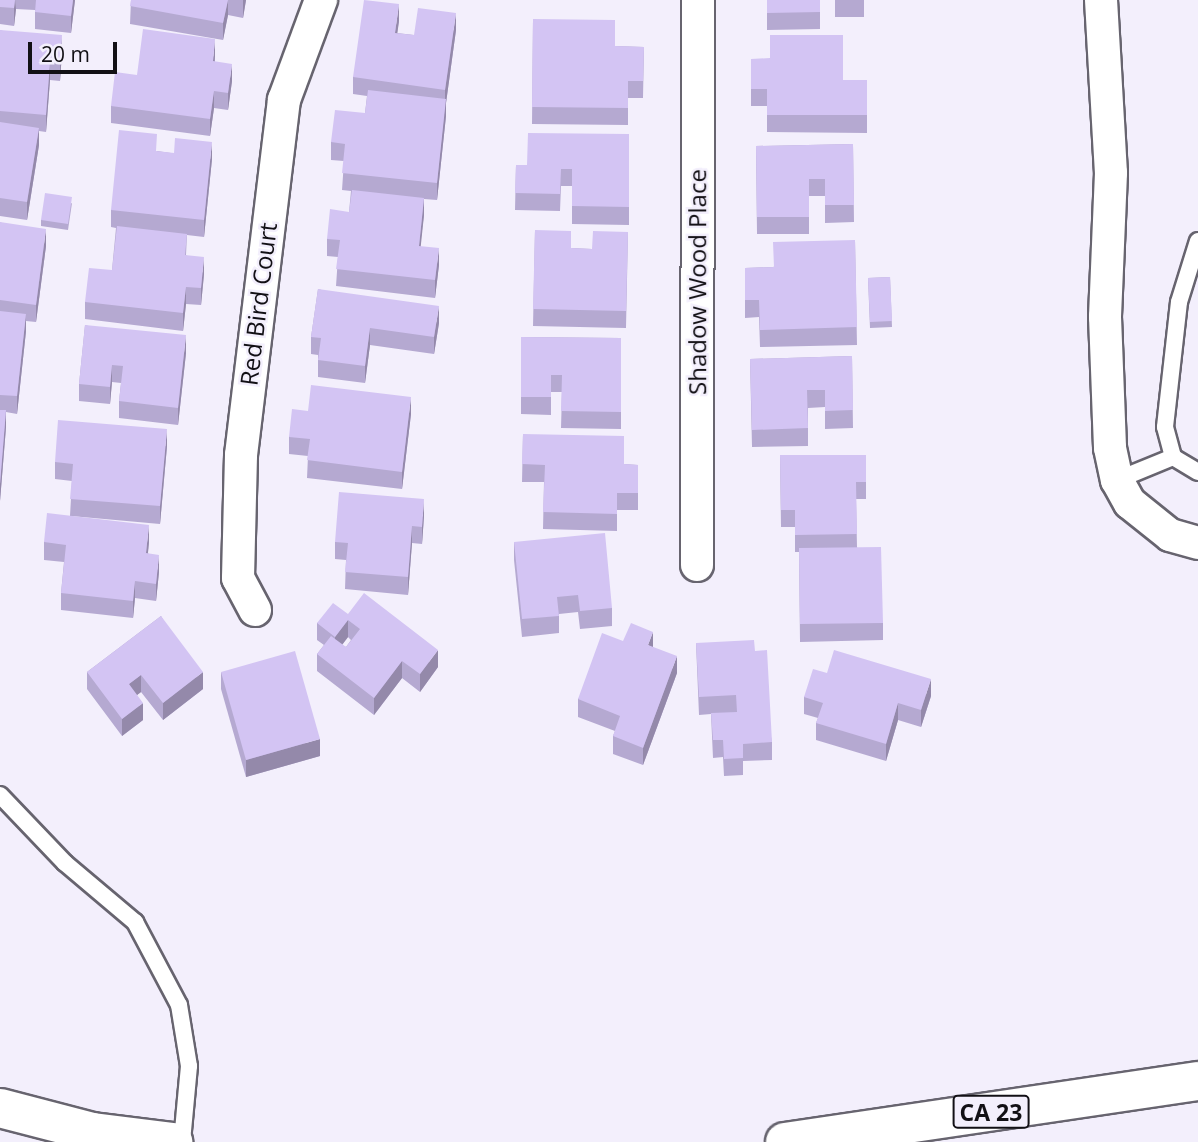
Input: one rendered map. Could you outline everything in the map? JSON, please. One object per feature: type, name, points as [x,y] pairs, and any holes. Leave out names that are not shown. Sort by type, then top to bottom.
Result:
[{"type":"main road","name":"CA 23","points":[[785,1142],[1198,1081]]},
{"type":"main road","points":[[0,1108],[93,1132],[173,1142]]},
{"type":"street","name":"Red Bird Court","points":[[255,610],[238,578],[241,455],[284,100],[321,0]]},
{"type":"street","name":"Shadow Wood Place","points":[[697,565],[698,0]]},
{"type":"street","points":[[1101,0],[1111,173],[1106,345],[1109,427],[1117,480],[1130,503],[1154,526],[1198,543]]},
{"type":"lane","points":[[1198,241],[1179,302],[1166,396],[1165,427],[1173,457],[1198,472]]},
{"type":"lane","points":[[1117,480],[1173,457]]},
{"type":"lane","points":[[0,795],[65,863],[135,922],[179,1005],[189,1066],[182,1142]]},
{"type":"building","points":[[0,0],[15,0],[14,8],[0,7]]},
{"type":"building","points":[[36,0],[73,0],[71,16],[35,12]]},
{"type":"building","points":[[131,0],[228,0],[223,23],[130,6]]},
{"type":"building","points":[[364,0],[399,4],[395,33],[414,35],[418,8],[456,13],[445,90],[353,77]]},
{"type":"building","points":[[767,0],[820,0],[820,12],[767,13]]},
{"type":"building","points":[[533,19],[615,20],[615,46],[644,47],[643,81],[628,81],[628,108],[532,107]]},
{"type":"building","points":[[143,29],[215,39],[213,61],[232,64],[228,93],[214,91],[210,119],[111,106],[115,72],[137,75]]},
{"type":"building","points":[[0,30],[62,35],[60,63],[50,62],[46,115],[0,111]]},
{"type":"building","points":[[770,35],[843,35],[843,80],[867,80],[867,115],[767,115],[767,89],[751,89],[751,59],[770,58]]},
{"type":"building","points":[[368,90],[446,99],[437,183],[342,173],[345,144],[331,142],[335,110],[365,113]]},
{"type":"building","points":[[0,122],[39,128],[27,202],[0,198]]},
{"type":"building","points":[[119,130],[157,134],[156,151],[174,153],[175,138],[212,142],[204,220],[111,210]]},
{"type":"building","points":[[528,133],[629,134],[629,207],[572,206],[572,169],[561,169],[560,194],[515,193],[516,165],[527,165]]},
{"type":"building","points":[[853,144],[854,205],[825,205],[825,179],[809,179],[809,217],[757,217],[756,146]]},
{"type":"building","points":[[352,190],[424,198],[419,246],[439,248],[435,280],[336,269],[340,240],[327,239],[330,209],[349,212]]},
{"type":"building","points":[[45,193],[72,197],[68,224],[41,220]]},
{"type":"building","points":[[0,222],[46,229],[36,305],[0,300]]},
{"type":"building","points":[[117,226],[187,234],[185,255],[204,257],[201,288],[186,287],[183,313],[85,302],[89,268],[112,270]]},
{"type":"building","points":[[535,230],[571,231],[571,248],[592,249],[593,231],[628,232],[626,311],[533,309]]},
{"type":"building","points":[[855,240],[857,327],[760,330],[759,300],[745,300],[745,268],[774,267],[773,242]]},
{"type":"building","points":[[890,277],[892,321],[870,322],[868,278]]},
{"type":"building","points":[[318,289],[439,306],[434,337],[370,328],[365,366],[318,360],[321,338],[311,337]]},
{"type":"building","points":[[0,311],[26,314],[17,396],[0,395]]},
{"type":"building","points":[[85,325],[186,335],[178,408],[119,401],[123,366],[112,365],[110,387],[79,384]]},
{"type":"building","points":[[521,337],[621,338],[621,412],[561,411],[562,375],[551,375],[551,397],[521,397]]},
{"type":"building","points":[[852,356],[853,410],[825,411],[825,390],[807,390],[808,428],[752,430],[750,359]]},
{"type":"building","points":[[311,385],[411,397],[402,472],[307,460],[310,439],[289,437],[292,409],[308,411]]},
{"type":"building","points":[[0,410],[6,410],[0,484]]},
{"type":"building","points":[[58,420],[167,429],[160,506],[70,499],[73,464],[55,462]]},
{"type":"building","points":[[523,434],[624,436],[624,464],[638,465],[638,493],[617,493],[617,514],[543,512],[545,465],[522,464]]},
{"type":"building","points":[[780,455],[866,455],[866,482],[856,482],[857,534],[795,535],[795,510],[781,510]]},
{"type":"building","points":[[339,492],[424,499],[422,527],[412,526],[408,577],[345,572],[348,543],[335,542]]},
{"type":"building","points":[[47,513],[149,525],[146,553],[159,555],[156,584],[135,581],[133,601],[61,593],[66,545],[44,542]]},
{"type":"building","points":[[605,533],[612,608],[580,611],[578,595],[557,597],[559,616],[522,619],[514,542]]},
{"type":"building","points":[[881,547],[883,623],[800,624],[799,548]]},
{"type":"building","points":[[364,593],[438,650],[420,674],[402,661],[374,698],[317,654],[331,636],[346,647],[360,629],[348,620],[335,637],[317,623],[333,603],[348,614]]},
{"type":"building","points":[[161,616],[203,672],[163,703],[141,675],[129,684],[143,703],[122,719],[87,672]]},
{"type":"building","points":[[631,623],[653,632],[648,645],[677,656],[643,748],[613,736],[620,716],[578,699],[602,633],[623,641]]},
{"type":"building","points":[[754,640],[755,651],[767,650],[772,742],[743,744],[743,758],[724,759],[723,740],[713,740],[711,713],[737,712],[736,695],[699,697],[696,643]]},
{"type":"building","points":[[834,650],[931,679],[921,710],[898,703],[886,744],[816,723],[823,703],[804,697],[813,669],[827,673]]},
{"type":"building","points":[[295,651],[320,739],[246,760],[221,672]]}]
